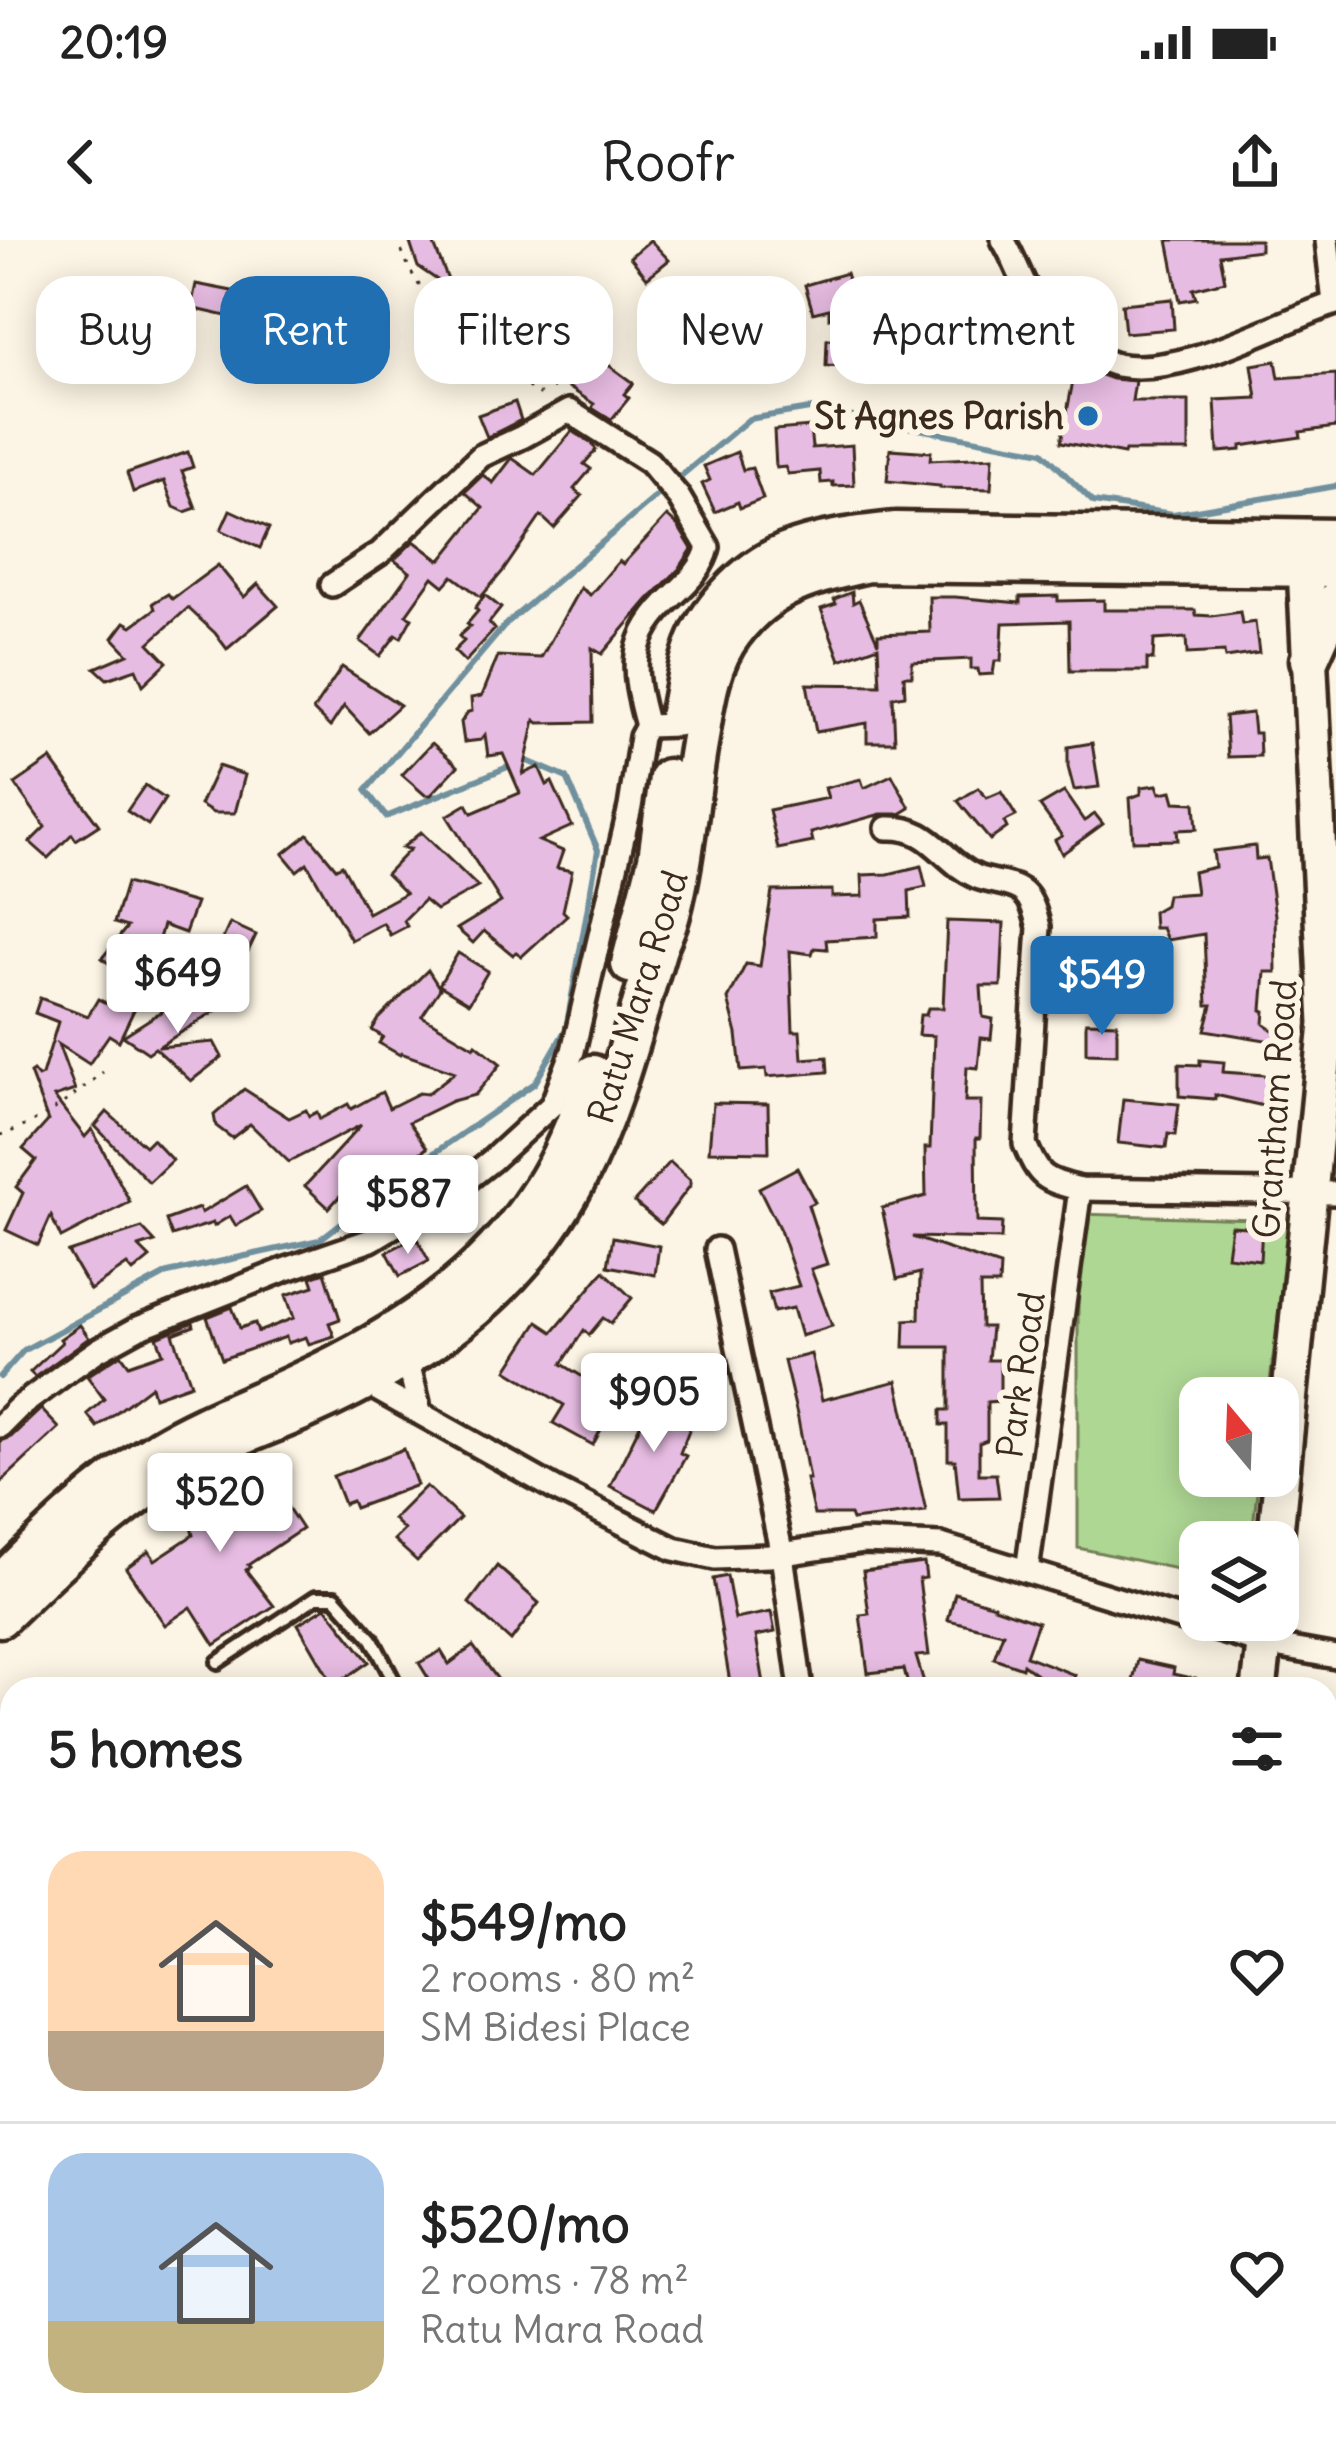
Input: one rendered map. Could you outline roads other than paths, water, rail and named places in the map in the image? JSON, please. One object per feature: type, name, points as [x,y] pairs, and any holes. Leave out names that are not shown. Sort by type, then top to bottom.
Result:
[{"type":"highway","name":"Ratu Mara Road","points":[[0,1584],[84,1504],[135,1465],[196,1428],[305,1380],[388,1334],[461,1285],[493,1254],[542,1189],[580,1112],[622,992],[657,859],[662,726],[707,620],[746,578],[783,554],[846,537],[896,531],[1320,553]]},
{"type":"highway","name":"Ratu Mara Road","points":[[0,1618],[150,1486],[225,1442],[364,1382],[473,1312],[517,1269],[548,1228],[577,1179],[619,1075],[671,914],[705,700],[716,663],[732,634],[773,593],[868,563],[1320,553]]},
{"type":"highway","points":[[1309,660],[1336,600]]},
{"type":"main road","name":"Grantham Road","points":[[1278,1521],[1323,1193],[1327,1024],[1309,660],[1320,553]]},
{"type":"main road","points":[[1260,1677],[1264,1641]]},
{"type":"street","points":[[1003,240],[1034,303],[1054,323],[1091,353],[1113,364],[1142,367],[1191,359],[1335,303],[1327,240]]},
{"type":"street","points":[[0,1426],[65,1373],[138,1328],[370,1240],[454,1190],[552,1105],[573,1051],[630,807],[641,737],[662,726],[636,688],[636,646],[658,610],[705,558],[708,547],[678,496],[649,462],[569,410],[481,455],[380,553],[332,585]]},
{"type":"street","points":[[887,828],[904,827],[922,834],[961,868],[1019,889],[1031,902],[1039,926],[1024,1144],[1033,1164],[1049,1181],[1080,1189],[1323,1193]]},
{"type":"street","name":"Park Road","points":[[1028,1570],[1080,1189]]},
{"type":"street","points":[[717,1249],[782,1555],[799,1677]]},
{"type":"street","points":[[407,1358],[416,1411]]},
{"type":"street","points":[[364,1382],[674,1549],[716,1558],[782,1555],[862,1542],[918,1542],[964,1550],[1179,1610]]},
{"type":"street","points":[[1291,1641],[1336,1657]]},
{"type":"lane","points":[[218,1662],[316,1597],[335,1597],[372,1639],[392,1677]]},
{"type":"waterway","points":[[675,481],[749,419],[810,409],[1043,452],[1093,502],[1173,514],[1336,486]]},
{"type":"waterway","points":[[0,1377],[24,1350],[168,1273],[319,1240],[535,1083],[566,1029],[598,850],[567,778],[525,760],[386,817],[366,790],[507,623],[665,489]]},
{"type":"place","name":"St Agnes Parish","points":[[1088,416]]}]
